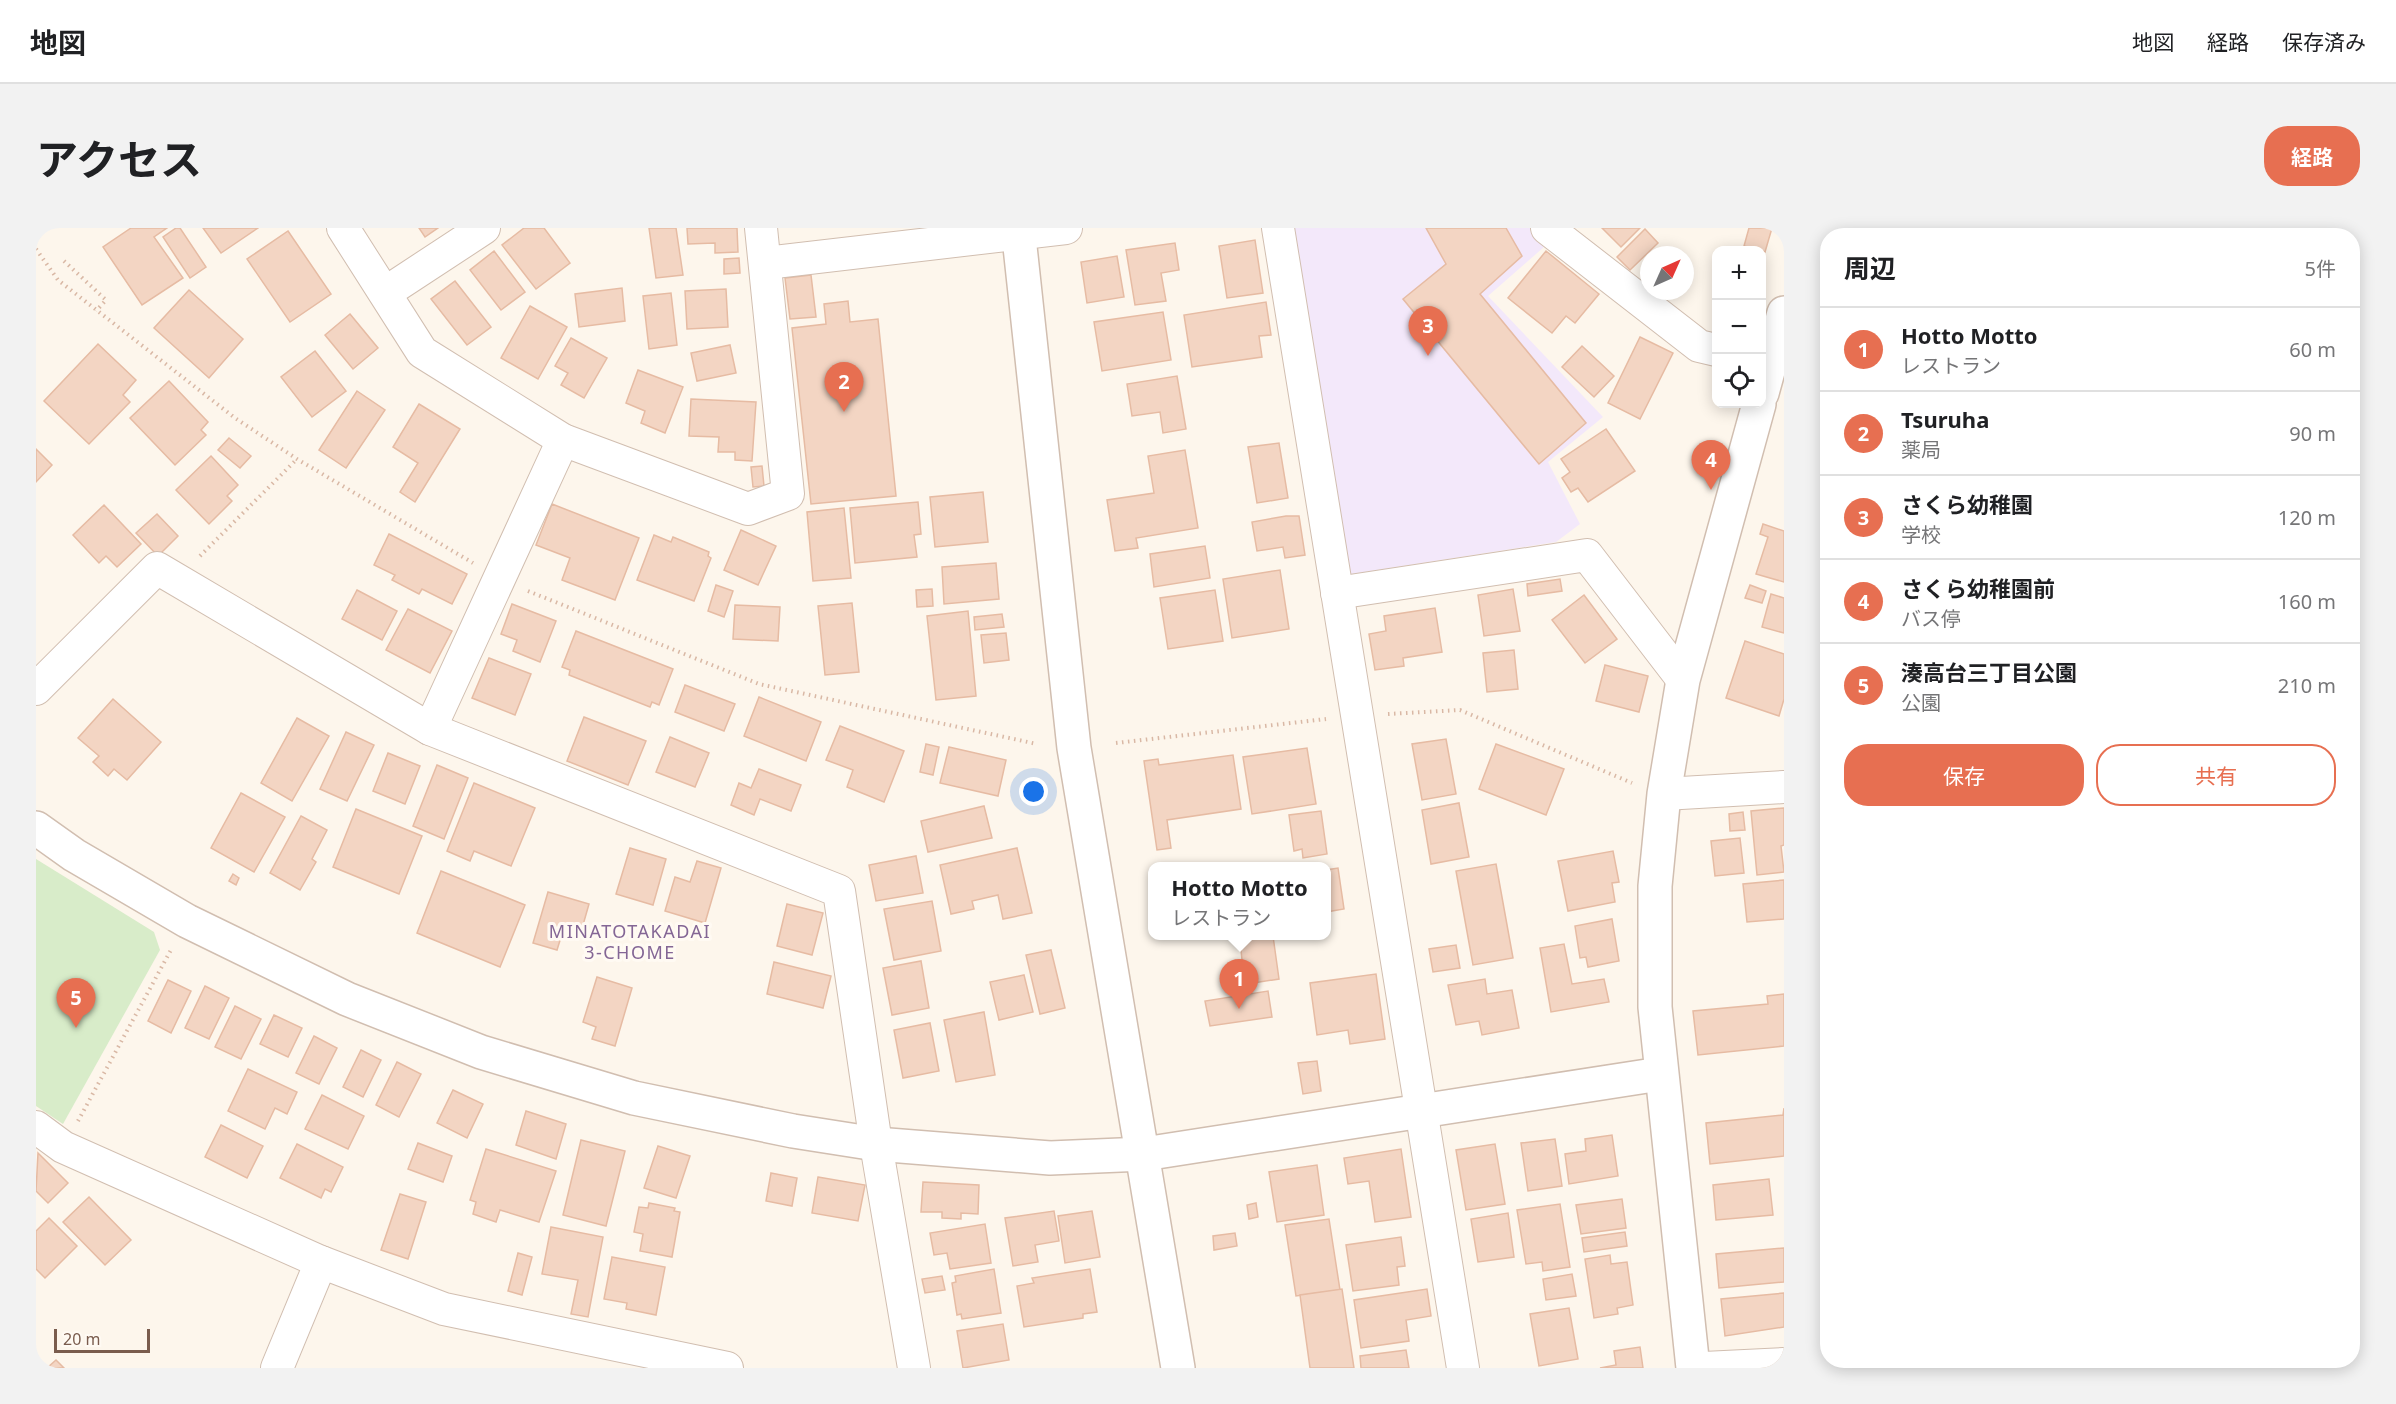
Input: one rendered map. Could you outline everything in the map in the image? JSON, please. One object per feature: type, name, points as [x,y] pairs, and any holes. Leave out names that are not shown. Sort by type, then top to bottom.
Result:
[{"type":"street","points":[[343,228],[422,352],[563,440],[748,509],[788,494],[761,228]]},
{"type":"street","points":[[385,292],[484,228]]},
{"type":"street","points":[[766,262],[1018,231],[1066,228]]},
{"type":"street","points":[[1278,228],[1423,1109],[1463,1368]]},
{"type":"street","points":[[1547,228],[1699,346],[1712,349]]},
{"type":"street","points":[[1018,231],[1074,748],[1144,1154],[1178,1368]]},
{"type":"street","points":[[1766,368],[1784,313]]},
{"type":"street","points":[[1693,1368],[1660,1074],[1655,1007],[1655,886],[1664,794],[1683,680],[1758,408]]},
{"type":"street","points":[[430,729],[563,440]]},
{"type":"street","points":[[1337,593],[1587,555],[1683,680]]},
{"type":"street","points":[[36,689],[157,568],[430,729],[839,891],[876,1144],[914,1368]]},
{"type":"street","points":[[1664,794],[1784,787]]},
{"type":"street","points":[[36,828],[74,855],[187,921],[347,999],[481,1052],[634,1098],[793,1131],[876,1144],[1050,1158],[1144,1154],[1660,1074]]},
{"type":"street","points":[[36,1127],[63,1147],[321,1262],[444,1309],[727,1368]]},
{"type":"street","points":[[277,1368],[321,1262]]},
{"type":"street","points":[[1704,1368],[1784,1364]]},
{"type":"path","points":[[36,249],[58,280],[235,418],[297,459],[499,579],[759,684],[1037,744]]},
{"type":"path","points":[[64,261],[106,300],[96,311]]},
{"type":"path","points":[[63,1147],[177,940]]},
{"type":"shaded area","points":[[1290,228],[1533,228],[1544,247],[1488,296],[1603,417],[1548,462],[1580,524],[1556,542],[1345,575]]},
{"type":"green space","points":[[36,859],[154,932],[160,950],[63,1124],[36,1106]]},
{"type":"building","points":[[131,228],[167,228],[154,237],[183,278],[142,305],[103,247]]},
{"type":"building","points":[[176,228],[180,228],[206,267],[190,278],[163,237]]},
{"type":"building","points":[[203,228],[258,228],[221,253]]},
{"type":"building","points":[[419,228],[438,228],[425,237]]},
{"type":"building","points":[[524,228],[544,228],[570,263],[536,289],[502,245]]},
{"type":"building","points":[[649,228],[676,228],[683,275],[656,278]]},
{"type":"building","points":[[687,228],[737,228],[738,252],[715,253],[715,243],[688,244]]},
{"type":"building","points":[[1426,228],[1506,228],[1522,256],[1480,294],[1586,423],[1539,464],[1403,299],[1446,264]]},
{"type":"building","points":[[1602,228],[1640,228],[1621,247]]},
{"type":"building","points":[[1749,228],[1772,228],[1766,249],[1766,246],[1744,246]]},
{"type":"building","points":[[1645,229],[1658,243],[1655,246],[1640,246],[1640,260],[1630,270],[1617,257]]},
{"type":"building","points":[[288,231],[331,294],[290,322],[247,259]]},
{"type":"building","points":[[1255,240],[1263,293],[1227,298],[1219,246]]},
{"type":"building","points":[[1175,243],[1179,270],[1161,273],[1166,301],[1135,305],[1126,250]]},
{"type":"building","points":[[494,251],[525,292],[501,310],[470,270]]},
{"type":"building","points":[[1546,251],[1599,294],[1575,323],[1566,316],[1552,333],[1508,298]]},
{"type":"building","points":[[1117,256],[1124,297],[1087,303],[1081,262]]},
{"type":"building","points":[[739,258],[740,273],[724,274],[724,259]]},
{"type":"building","points":[[811,275],[816,317],[790,319],[785,278]]},
{"type":"building","points":[[455,281],[491,327],[467,345],[431,299]]},
{"type":"building","points":[[622,288],[625,321],[579,327],[575,294]]},
{"type":"building","points":[[726,289],[728,327],[687,329],[685,291]]},
{"type":"building","points":[[189,290],[243,339],[209,378],[154,328]]},
{"type":"building","points":[[671,293],[677,345],[649,349],[643,296]]},
{"type":"building","points":[[848,301],[850,322],[878,319],[896,496],[811,504],[792,328],[826,324],[824,304]]},
{"type":"building","points":[[1266,302],[1271,335],[1259,336],[1262,357],[1192,367],[1184,315]]},
{"type":"building","points":[[530,306],[567,327],[538,379],[501,358]]},
{"type":"building","points":[[1163,312],[1171,360],[1102,371],[1094,322]]},
{"type":"building","points":[[350,314],[378,348],[353,369],[325,335]]},
{"type":"building","points":[[1640,337],[1673,353],[1640,419],[1608,403]]},
{"type":"building","points":[[571,338],[607,358],[584,398],[561,385],[568,373],[555,366]]},
{"type":"building","points":[[98,344],[136,380],[123,395],[130,402],[89,444],[44,401]]},
{"type":"building","points":[[730,345],[736,373],[697,381],[691,353]]},
{"type":"building","points":[[1582,346],[1614,376],[1594,397],[1562,367]]},
{"type":"building","points":[[315,351],[346,391],[312,417],[281,377]]},
{"type":"building","points":[[638,370],[683,387],[665,433],[641,423],[645,411],[626,403]]},
{"type":"building","points":[[1177,376],[1186,429],[1163,433],[1160,412],[1132,416],[1127,384]]},
{"type":"building","points":[[169,381],[208,422],[201,430],[206,435],[175,465],[130,418]]},
{"type":"building","points":[[357,391],[385,410],[346,468],[319,450]]},
{"type":"building","points":[[691,399],[756,402],[752,461],[735,460],[735,452],[718,452],[719,437],[689,436]]},
{"type":"building","points":[[419,404],[460,429],[415,502],[400,492],[418,463],[393,447]]},
{"type":"building","points":[[1606,429],[1635,471],[1588,502],[1578,488],[1571,492],[1562,478],[1570,472],[1561,459]]},
{"type":"building","points":[[229,438],[251,456],[240,468],[218,450]]},
{"type":"building","points":[[1279,443],[1288,498],[1257,503],[1248,447]]},
{"type":"building","points":[[36,449],[52,465],[36,482]]},
{"type":"building","points":[[1185,450],[1198,528],[1136,538],[1138,548],[1115,551],[1107,500],[1154,493],[1148,456]]},
{"type":"building","points":[[211,456],[238,485],[227,496],[232,501],[209,524],[176,490]]},
{"type":"building","points":[[762,466],[764,486],[753,487],[751,467]]},
{"type":"building","points":[[983,492],[988,542],[935,547],[930,497]]},
{"type":"building","points":[[918,502],[921,534],[914,535],[917,557],[855,563],[850,508]]},
{"type":"building","points":[[552,504],[639,538],[615,600],[562,580],[570,558],[536,545]]},
{"type":"building","points":[[104,505],[141,544],[117,567],[106,556],[99,563],[73,535]]},
{"type":"building","points":[[844,508],[851,578],[813,581],[807,512]]},
{"type":"building","points":[[157,514],[178,536],[158,556],[136,533]]},
{"type":"building","points":[[1299,516],[1305,555],[1285,558],[1283,547],[1257,551],[1252,522]]},
{"type":"building","points":[[1763,524],[1784,531],[1784,582],[1756,574],[1768,537],[1760,534]]},
{"type":"building","points":[[741,530],[776,546],[758,585],[724,570]]},
{"type":"building","points":[[389,534],[467,574],[452,604],[422,589],[419,594],[392,580],[395,575],[374,565]]},
{"type":"building","points":[[654,535],[671,542],[673,537],[709,552],[708,556],[711,558],[694,601],[637,580]]},
{"type":"building","points":[[1205,546],[1210,578],[1154,587],[1150,554]]},
{"type":"building","points":[[996,563],[999,599],[944,604],[942,567]]},
{"type":"building","points":[[1280,570],[1289,629],[1232,638],[1223,579]]},
{"type":"building","points":[[1560,579],[1562,591],[1528,596],[1527,584]]},
{"type":"building","points":[[716,585],[733,591],[724,617],[708,611]]},
{"type":"building","points":[[1750,585],[1766,591],[1762,603],[1745,598]]},
{"type":"building","points":[[932,589],[933,606],[917,607],[916,590]]},
{"type":"building","points":[[1513,589],[1520,631],[1484,636],[1478,595]]},
{"type":"building","points":[[357,590],[397,611],[382,640],[342,619]]},
{"type":"building","points":[[1215,590],[1223,641],[1168,649],[1160,598]]},
{"type":"building","points":[[1771,594],[1784,598],[1784,633],[1762,627]]},
{"type":"building","points":[[1584,595],[1617,639],[1585,663],[1552,620]]},
{"type":"building","points":[[852,603],[859,672],[825,675],[818,606]]},
{"type":"building","points":[[512,604],[556,621],[540,662],[513,651],[517,640],[501,634]]},
{"type":"building","points":[[735,605],[780,607],[778,641],[733,639]]},
{"type":"building","points":[[1435,608],[1442,652],[1403,658],[1404,666],[1375,670],[1369,634],[1386,631],[1384,616]]},
{"type":"building","points":[[408,609],[452,631],[430,673],[386,650]]},
{"type":"building","points":[[968,611],[976,696],[936,700],[927,616]]},
{"type":"building","points":[[1002,614],[1004,627],[975,630],[974,617]]},
{"type":"building","points":[[576,631],[673,669],[659,705],[652,702],[650,707],[569,675],[570,670],[562,667]]},
{"type":"building","points":[[1006,633],[1009,660],[984,663],[981,635]]},
{"type":"building","points":[[1745,641],[1784,654],[1784,699],[1779,716],[1726,698]]},
{"type":"building","points":[[1514,650],[1518,689],[1487,692],[1483,653]]},
{"type":"building","points":[[489,658],[531,674],[515,715],[472,698]]},
{"type":"building","points":[[1605,665],[1648,676],[1639,712],[1596,701]]},
{"type":"building","points":[[685,685],[735,704],[724,731],[675,712]]},
{"type":"building","points":[[759,697],[821,722],[806,761],[744,736]]},
{"type":"building","points":[[113,699],[161,742],[127,780],[114,769],[108,776],[93,762],[99,756],[78,738]]},
{"type":"building","points":[[584,717],[646,741],[628,785],[567,761]]},
{"type":"building","points":[[297,718],[329,736],[292,801],[261,783]]},
{"type":"building","points":[[840,726],[904,751],[884,802],[847,787],[853,770],[826,760]]},
{"type":"building","points":[[346,732],[374,745],[347,801],[320,789]]},
{"type":"building","points":[[670,737],[709,753],[695,787],[656,772]]},
{"type":"building","points":[[1446,739],[1456,794],[1422,800],[1412,744]]},
{"type":"building","points":[[926,744],[939,747],[933,775],[920,772]]},
{"type":"building","points":[[1496,744],[1564,769],[1546,815],[1479,789]]},
{"type":"building","points":[[949,747],[1006,760],[998,796],[940,783]]},
{"type":"building","points":[[1307,748],[1316,804],[1252,814],[1243,757]]},
{"type":"building","points":[[388,753],[420,766],[405,804],[373,791]]},
{"type":"building","points":[[1233,755],[1241,809],[1167,820],[1171,848],[1157,850],[1144,761],[1158,759],[1159,765]]},
{"type":"building","points":[[437,765],[468,778],[444,839],[413,826]]},
{"type":"building","points":[[759,769],[801,785],[791,811],[760,799],[754,815],[731,805],[739,783],[751,788]]},
{"type":"building","points":[[474,783],[535,808],[511,866],[474,851],[470,861],[447,851]]},
{"type":"building","points":[[241,793],[285,817],[254,872],[211,848]]},
{"type":"building","points":[[1459,803],[1469,857],[1431,864],[1422,810]]},
{"type":"building","points":[[984,806],[992,838],[928,852],[921,821]]},
{"type":"building","points":[[1784,808],[1784,845],[1781,846],[1784,872],[1757,875],[1751,811]]},
{"type":"building","points":[[356,809],[422,836],[399,894],[333,867]]},
{"type":"building","points":[[1321,811],[1327,854],[1303,858],[1302,849],[1294,851],[1289,815]]},
{"type":"building","points":[[1743,812],[1745,830],[1730,831],[1729,814]]},
{"type":"building","points":[[301,816],[327,830],[312,859],[316,862],[300,890],[270,873]]},
{"type":"building","points":[[1740,838],[1744,873],[1715,876],[1711,841]]},
{"type":"building","points":[[630,848],[666,859],[653,905],[616,894]]},
{"type":"building","points":[[1017,848],[1032,913],[1003,919],[998,895],[972,901],[974,909],[951,914],[940,865]]},
{"type":"building","points":[[1613,851],[1619,882],[1612,883],[1615,902],[1568,911],[1558,861]]},
{"type":"building","points":[[916,856],[923,893],[876,901],[869,865]]},
{"type":"building","points":[[697,861],[721,868],[705,923],[665,911],[675,877],[690,882]]},
{"type":"building","points":[[1496,864],[1513,958],[1473,965],[1456,871]]},
{"type":"building","points":[[1338,868],[1344,909],[1331,911],[1331,869]]},
{"type":"building","points":[[441,871],[525,905],[500,967],[417,933]]},
{"type":"building","points":[[233,874],[239,878],[236,885],[229,881]]},
{"type":"building","points":[[1784,880],[1784,919],[1747,922],[1743,884]]},
{"type":"building","points":[[548,892],[589,904],[579,939],[562,934],[557,950],[533,943]]},
{"type":"building","points":[[932,901],[941,951],[894,960],[884,909]]},
{"type":"building","points":[[787,904],[823,913],[812,955],[777,946]]},
{"type":"building","points":[[1612,919],[1619,961],[1588,967],[1586,957],[1580,958],[1575,926]]},
{"type":"building","points":[[1240,940],[1274,940],[1279,979],[1241,985],[1237,961],[1242,960]]},
{"type":"building","points":[[1564,944],[1572,984],[1604,979],[1609,1002],[1551,1012],[1540,948]]},
{"type":"building","points":[[1456,945],[1460,968],[1433,972],[1429,949]]},
{"type":"building","points":[[1051,950],[1065,1008],[1040,1014],[1026,955]]},
{"type":"building","points":[[921,961],[929,1008],[892,1015],[883,968]]},
{"type":"building","points":[[774,962],[831,976],[823,1008],[767,994]]},
{"type":"building","points":[[1376,974],[1385,1039],[1350,1044],[1348,1030],[1317,1035],[1310,983]]},
{"type":"building","points":[[1024,975],[1033,1012],[999,1020],[990,982]]},
{"type":"building","points":[[597,977],[632,988],[615,1046],[592,1039],[596,1027],[583,1022]]},
{"type":"building","points":[[1485,979],[1487,994],[1512,990],[1519,1028],[1482,1035],[1479,1021],[1456,1025],[1448,985]]},
{"type":"building","points":[[168,980],[191,991],[171,1033],[148,1021]]},
{"type":"building","points":[[205,986],[229,998],[209,1039],[185,1028]]},
{"type":"building","points":[[1268,991],[1272,1017],[1210,1026],[1205,1001]]},
{"type":"building","points":[[1784,994],[1784,1046],[1698,1055],[1693,1011],[1768,1004],[1767,996]]},
{"type":"building","points":[[235,1006],[261,1019],[241,1059],[215,1047]]},
{"type":"building","points":[[984,1012],[995,1075],[956,1082],[944,1020]]},
{"type":"building","points":[[274,1015],[302,1028],[288,1057],[260,1044]]},
{"type":"building","points":[[930,1023],[939,1071],[903,1078],[894,1030]]},
{"type":"building","points":[[314,1036],[337,1048],[319,1084],[296,1073]]},
{"type":"building","points":[[361,1050],[381,1060],[363,1097],[343,1087]]},
{"type":"building","points":[[1317,1061],[1321,1091],[1303,1094],[1298,1063]]},
{"type":"building","points":[[397,1062],[421,1074],[399,1117],[376,1105]]},
{"type":"building","points":[[248,1069],[297,1092],[287,1114],[275,1108],[265,1129],[228,1111]]},
{"type":"building","points":[[453,1090],[483,1104],[467,1138],[437,1123]]},
{"type":"building","points":[[322,1095],[364,1116],[348,1149],[305,1129]]},
{"type":"building","points":[[1784,1108],[1784,1156],[1710,1164],[1706,1123],[1783,1115]]},
{"type":"building","points":[[526,1111],[566,1124],[556,1159],[516,1145]]},
{"type":"building","points":[[221,1125],[263,1146],[247,1178],[205,1157]]},
{"type":"building","points":[[1612,1135],[1618,1176],[1569,1184],[1565,1154],[1586,1151],[1585,1139]]},
{"type":"building","points":[[1555,1139],[1562,1186],[1528,1191],[1521,1143]]},
{"type":"building","points":[[581,1140],[625,1151],[606,1226],[563,1215]]},
{"type":"building","points":[[418,1143],[452,1156],[443,1182],[408,1169]]},
{"type":"building","points":[[297,1144],[343,1167],[331,1192],[325,1189],[321,1198],[280,1178]]},
{"type":"building","points":[[1495,1144],[1505,1204],[1466,1210],[1456,1150]]},
{"type":"building","points":[[658,1146],[690,1156],[676,1198],[644,1188]]},
{"type":"building","points":[[486,1149],[556,1171],[539,1222],[500,1210],[496,1222],[473,1214],[476,1202],[470,1200]]},
{"type":"building","points":[[1401,1149],[1411,1217],[1375,1222],[1369,1181],[1348,1184],[1344,1158]]},
{"type":"building","points":[[38,1153],[68,1183],[48,1203],[36,1191]]},
{"type":"building","points":[[1317,1165],[1324,1215],[1277,1222],[1269,1172]]},
{"type":"building","points":[[771,1173],[797,1178],[792,1206],[766,1201]]},
{"type":"building","points":[[818,1177],[865,1185],[858,1221],[812,1213]]},
{"type":"building","points":[[1769,1179],[1773,1215],[1716,1220],[1713,1185]]},
{"type":"building","points":[[923,1182],[979,1185],[978,1214],[961,1213],[961,1219],[942,1218],[942,1212],[921,1212]]},
{"type":"building","points":[[400,1194],[426,1202],[408,1259],[381,1250]]},
{"type":"building","points":[[89,1197],[131,1240],[105,1265],[63,1222]]},
{"type":"building","points":[[1622,1199],[1626,1228],[1581,1234],[1576,1205]]},
{"type":"building","points":[[649,1203],[675,1208],[674,1211],[680,1212],[672,1257],[640,1251],[643,1234],[634,1232],[639,1207],[648,1208]]},
{"type":"building","points":[[1256,1203],[1258,1217],[1249,1219],[1247,1205]]},
{"type":"building","points":[[1560,1204],[1570,1267],[1543,1271],[1542,1262],[1526,1264],[1517,1210]]},
{"type":"building","points":[[1054,1211],[1059,1241],[1035,1245],[1038,1262],[1013,1266],[1005,1218]]},
{"type":"building","points":[[1092,1211],[1100,1257],[1065,1263],[1058,1216]]},
{"type":"building","points":[[1508,1213],[1514,1257],[1478,1262],[1471,1219]]},
{"type":"building","points":[[49,1218],[77,1246],[45,1278],[36,1269],[36,1231]]},
{"type":"building","points":[[1329,1219],[1340,1290],[1296,1296],[1285,1225]]},
{"type":"building","points":[[985,1224],[991,1263],[950,1269],[947,1253],[934,1255],[930,1233]]},
{"type":"building","points":[[551,1227],[603,1237],[588,1317],[571,1314],[578,1280],[542,1274]]},
{"type":"building","points":[[1625,1232],[1627,1246],[1584,1252],[1582,1238]]},
{"type":"building","points":[[1235,1233],[1237,1246],[1214,1250],[1213,1236]]},
{"type":"building","points":[[1401,1237],[1405,1266],[1397,1267],[1399,1285],[1353,1291],[1346,1245]]},
{"type":"building","points":[[1784,1248],[1784,1282],[1719,1288],[1716,1254]]},
{"type":"building","points":[[518,1253],[532,1257],[522,1295],[508,1291]]},
{"type":"building","points":[[1610,1255],[1611,1264],[1627,1262],[1633,1305],[1617,1308],[1618,1314],[1594,1318],[1585,1259]]},
{"type":"building","points":[[612,1257],[665,1267],[656,1315],[626,1309],[627,1303],[604,1299]]},
{"type":"building","points":[[994,1269],[1001,1313],[962,1319],[961,1314],[957,1315],[952,1283],[956,1282],[955,1276]]},
{"type":"building","points":[[1090,1269],[1097,1312],[1083,1314],[1083,1318],[1024,1327],[1017,1286],[1034,1283],[1032,1278]]},
{"type":"building","points":[[1572,1274],[1576,1296],[1546,1300],[1543,1279]]},
{"type":"building","points":[[942,1276],[945,1290],[925,1293],[922,1279]]},
{"type":"building","points":[[1342,1289],[1354,1368],[1310,1368],[1300,1295]]},
{"type":"building","points":[[1427,1289],[1431,1316],[1406,1320],[1409,1341],[1361,1348],[1354,1300]]},
{"type":"building","points":[[1784,1293],[1784,1327],[1725,1336],[1721,1299]]},
{"type":"building","points":[[1569,1308],[1578,1359],[1539,1366],[1530,1314]]},
{"type":"building","points":[[1003,1324],[1009,1360],[963,1368],[957,1331]]},
{"type":"building","points":[[1640,1347],[1643,1368],[1600,1368],[1616,1365],[1614,1351]]},
{"type":"building","points":[[1406,1350],[1409,1368],[1361,1368],[1360,1356]]},
{"type":"building","points":[[56,1360],[64,1368],[47,1368]]},
{"type":"place","name":"さくら幼稚園","points":[[1428,356]]},
{"type":"place","name":"Tsuruha","points":[[844,412]]},
{"type":"place","name":"さくら幼稚園前","points":[[1711,490]]},
{"type":"place","name":"Hotto Motto","points":[[1239,1009]]},
{"type":"place","name":"湊高台三丁目公園","points":[[76,1028]]},
{"type":"district","name":"MINATOTAKADAI 3-CHOME","points":[[630,942]]}]
